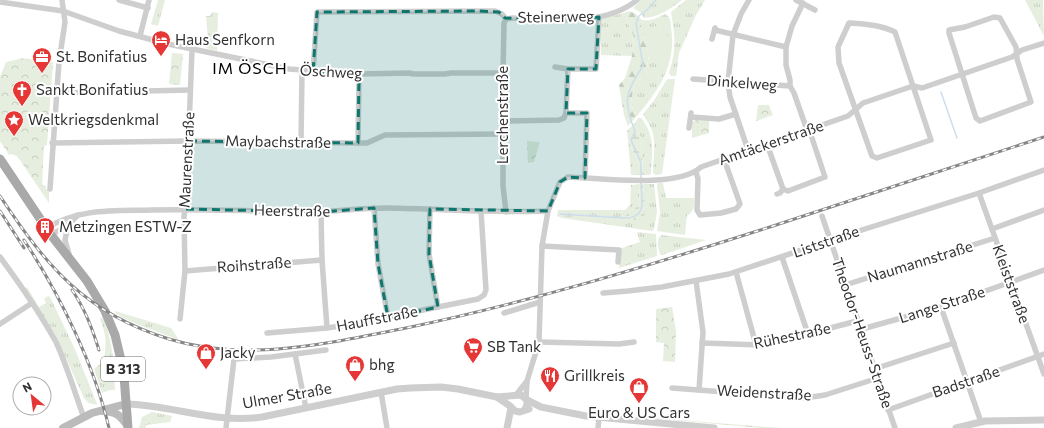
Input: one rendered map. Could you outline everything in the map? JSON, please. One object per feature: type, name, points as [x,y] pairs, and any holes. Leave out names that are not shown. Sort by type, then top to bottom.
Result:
[{"type":"main road","name":"B 313","points":[[0,159],[49,232],[93,290],[105,311],[115,335],[124,376],[127,427]]},
{"type":"main road","name":"Ulmer Straße","points":[[63,428],[98,411],[126,404]]},
{"type":"main road","points":[[98,411],[116,413],[127,427]]},
{"type":"street","points":[[50,189],[58,62],[65,22],[62,0]]},
{"type":"street","points":[[119,0],[148,8]]},
{"type":"street","points":[[140,36],[150,0]]},
{"type":"street","name":"Steinerweg","points":[[313,72],[317,12],[480,11],[499,12],[506,19],[574,20],[599,17],[619,12],[637,0]]},
{"type":"street","points":[[748,150],[730,97],[728,82],[733,35],[741,14],[749,0]]},
{"type":"street","points":[[796,0],[815,10]]},
{"type":"street","name":"Öschweg","points":[[0,2],[63,11],[119,30],[192,50],[288,70],[359,74],[503,73]]},
{"type":"street","points":[[783,189],[788,191],[825,177],[808,129],[790,86],[786,65],[786,47],[792,26],[803,3]]},
{"type":"street","points":[[555,67],[568,69],[596,69],[599,17]]},
{"type":"street","points":[[994,17],[1000,18],[1016,47],[1017,54],[1017,59],[1031,102],[980,121],[976,118],[961,74],[961,69],[948,33],[949,30],[965,27],[994,17]]},
{"type":"street","name":"Lerchenstraße","points":[[506,19],[504,23],[503,73],[503,186],[506,212]]},
{"type":"street","points":[[849,23],[884,28],[895,32],[931,140],[877,158],[872,156],[855,109],[839,63],[838,47],[849,23]]},
{"type":"street","points":[[712,39],[715,29],[733,35],[786,47]]},
{"type":"street","name":"Amtäckerstraße","points":[[527,381],[539,342],[542,246],[548,211],[560,182],[568,177],[640,180],[679,177],[696,172],[701,167],[748,150],[848,116],[863,103],[913,86],[922,88],[1012,57],[1022,50],[1044,43]]},
{"type":"street","name":"Maurenstraße","points":[[180,319],[185,270],[185,209],[192,50]]},
{"type":"street","points":[[503,121],[559,120],[564,118],[566,113],[568,69]]},
{"type":"street","points":[[301,143],[302,71]]},
{"type":"street","points":[[358,143],[359,74]]},
{"type":"street","name":"Dinkelweg","points":[[693,79],[790,86]]},
{"type":"street","points":[[56,93],[190,90]]},
{"type":"street","points":[[566,113],[587,113],[585,178]]},
{"type":"street","points":[[689,128],[691,115],[719,118],[736,114]]},
{"type":"street","name":"Maybachstraße","points":[[52,143],[188,141],[358,143],[367,142],[385,135],[503,134]]},
{"type":"street","points":[[767,144],[783,189]]},
{"type":"street","points":[[696,172],[698,179],[696,210],[700,215],[721,213],[736,209],[740,204],[740,201],[724,159]]},
{"type":"street","name":"Liststraße","points":[[603,293],[628,291],[696,281],[736,272],[979,193],[1044,170]]},
{"type":"street","points":[[777,194],[783,189]]},
{"type":"street","name":"Kleiststraße","points":[[979,193],[1011,283],[1041,355],[1044,374]]},
{"type":"street","points":[[374,208],[378,264],[388,318]]},
{"type":"street","name":"Heerstraße","points":[[49,232],[66,218],[79,214],[108,211],[185,209],[321,212],[374,208],[506,212]]},
{"type":"street","points":[[430,209],[429,254],[438,307]]},
{"type":"street","points":[[992,229],[1044,210]]},
{"type":"street","name":"Hauffstraße","points":[[267,333],[327,328],[388,318],[478,299],[484,295],[486,290],[481,211]]},
{"type":"street","points":[[506,212],[548,211]]},
{"type":"street","points":[[321,212],[322,260],[327,328]]},
{"type":"street","points":[[49,232],[68,225],[79,214]]},
{"type":"street","name":"Theodor-Heuss-Straße","points":[[822,216],[895,428]]},
{"type":"street","points":[[68,225],[65,240],[70,260]]},
{"type":"street","name":"Naumannstraße","points":[[845,285],[995,238]]},
{"type":"street","points":[[542,246],[619,250],[618,262]]},
{"type":"street","points":[[0,257],[32,303],[57,344],[70,376],[84,418]]},
{"type":"street","points":[[782,257],[808,334]]},
{"type":"street","name":"Roihstraße","points":[[185,270],[322,260]]},
{"type":"street","name":"Lange Straße","points":[[862,329],[940,308],[1044,270]]},
{"type":"street","points":[[736,272],[756,345]]},
{"type":"street","points":[[696,281],[703,332],[699,390]]},
{"type":"street","points":[[504,313],[540,302]]},
{"type":"street","points":[[0,324],[32,303]]},
{"type":"street","points":[[940,308],[981,422]]},
{"type":"street","name":"Rühestraße","points":[[702,343],[756,345],[808,334],[857,320]]},
{"type":"street","points":[[539,342],[619,344],[634,342]]},
{"type":"street","points":[[874,369],[954,344]]},
{"type":"street","points":[[226,428],[234,359],[326,350]]},
{"type":"street","points":[[295,354],[306,408]]},
{"type":"street","name":"Badstraße","points":[[888,410],[1041,355]]},
{"type":"street","name":"Weidenstraße","points":[[672,388],[805,398],[825,395],[878,378]]},
{"type":"street","points":[[507,427],[511,407],[510,400],[527,381]]},
{"type":"street","points":[[507,427],[527,405],[527,381]]},
{"type":"street","name":"Ulmer Straße","points":[[126,404],[146,404],[228,419],[252,418],[381,392],[410,388],[441,387],[497,397],[521,395],[542,407]]},
{"type":"street","points":[[381,392],[387,428]]},
{"type":"street","name":"Ulmer Straße","points":[[497,397],[515,411],[522,410]]},
{"type":"street","points":[[522,410],[542,407],[599,418],[714,428]]},
{"type":"street","points":[[598,428],[599,418]]},
{"type":"street","points":[[956,428],[981,422],[1044,420]]},
{"type":"highlighted area","points":[[480,11],[499,12],[505,18],[574,20],[599,17],[596,69],[568,69],[566,113],[587,113],[585,178],[568,177],[560,182],[548,211],[430,209],[429,254],[438,307],[388,318],[378,264],[374,208],[321,212],[185,209],[188,141],[358,143],[359,74],[313,72],[317,12]]},
{"type":"green space","points":[[158,0],[165,0],[158,26],[151,24]]},
{"type":"green space","points":[[641,0],[682,0],[659,14],[649,18],[644,18],[640,12],[633,8]]},
{"type":"green space","points":[[686,0],[705,0],[696,15],[679,53],[676,76],[671,76],[669,73],[674,49],[674,28],[671,12]]},
{"type":"green space","points":[[1025,0],[1043,0],[1044,36]]},
{"type":"green space","points":[[629,11],[636,14],[642,20],[641,26],[649,55],[646,74],[634,84],[631,103],[636,117],[628,126],[624,115],[619,85],[625,78],[632,56],[634,37],[624,13]]},
{"type":"green space","points":[[212,12],[218,13],[217,51],[206,48],[206,40],[208,40],[206,16],[210,16]]},
{"type":"green space","points":[[624,13],[634,37],[632,56],[601,55],[600,19]]},
{"type":"green space","points":[[665,14],[668,16],[670,21],[672,40],[669,65],[659,86],[636,117],[631,103],[634,84],[646,74],[649,56],[641,26],[642,20],[651,20]]},
{"type":"green space","points":[[667,24],[669,57],[652,59],[646,28]]},
{"type":"green space","points":[[172,53],[183,54],[180,85],[169,84]]},
{"type":"green space","points":[[20,58],[53,62],[47,145],[44,146],[42,185],[46,186],[46,189],[49,190],[49,203],[17,156],[11,154],[9,155],[0,141],[0,77],[6,62]]},
{"type":"green space","points":[[668,79],[675,79],[662,174],[656,175],[653,173],[653,133],[643,114]]},
{"type":"green space","points":[[758,105],[769,105],[773,115],[756,121]]},
{"type":"green space","points":[[638,118],[641,118],[646,125],[651,138],[652,159],[651,174],[649,175],[643,175],[641,138],[635,123]]},
{"type":"green space","points":[[696,120],[709,121],[709,133],[692,138],[692,122]]},
{"type":"green space","points":[[635,123],[641,138],[643,175],[639,175],[639,164],[628,140],[627,131]]},
{"type":"green space","points":[[628,140],[639,164],[639,175],[631,175]]},
{"type":"green space","points":[[527,141],[540,142],[534,162],[528,163]]},
{"type":"green space","points":[[658,183],[663,183],[666,198],[694,198],[693,210],[687,215],[685,235],[657,231],[660,212]]},
{"type":"green space","points":[[639,184],[640,204],[625,216],[645,205],[643,184],[654,184],[657,212],[654,229],[652,231],[557,216],[558,210],[625,210],[630,205],[631,185]]},
{"type":"green space","points":[[639,184],[643,184],[645,205],[644,219],[627,221],[625,216],[640,204]]},
{"type":"green space","points":[[637,232],[656,234],[657,256],[619,268],[619,249],[640,242]]},
{"type":"green space","points":[[661,235],[706,240],[662,255],[660,254],[658,244],[658,239]]},
{"type":"green space","points":[[27,287],[39,307],[46,303],[44,299],[48,296],[50,297],[74,347],[97,404],[89,403],[84,398],[54,332],[25,289]]},
{"type":"green space","points":[[672,307],[676,331],[675,362],[663,361],[664,343],[656,342],[656,309]]},
{"type":"green space","points":[[115,311],[171,328],[179,340],[126,319]]},
{"type":"green space","points":[[103,317],[111,344],[115,390],[102,393],[94,369],[104,361],[105,340],[104,330],[100,319]]},
{"type":"green space","points":[[152,412],[172,416],[170,422],[146,425],[146,428],[139,428],[142,417]]},
{"type":"green space","points":[[639,417],[642,417],[781,428],[761,428]]},
{"type":"waterway","points":[[641,179],[641,163],[631,140],[635,131],[629,112],[628,97],[632,83],[643,66],[636,23],[639,16],[656,0]]},
{"type":"waterway","points":[[941,92],[957,138]]},
{"type":"waterway","points":[[560,214],[625,218],[633,217],[638,214],[642,206],[641,183]]},
{"type":"railway","points":[[0,196],[34,245],[52,266],[91,301],[114,316],[169,339],[198,346],[228,350],[258,350],[288,348],[377,334],[453,318],[545,295],[727,241],[1044,137]]},
{"type":"railway","points":[[0,211],[24,248]]},
{"type":"railway","points":[[24,240],[63,307],[85,355],[103,404],[109,428]]},
{"type":"railway","points":[[72,290],[88,319],[99,350]]},
{"type":"place","name":"Haus Senfkorn","points":[[161,57]]},
{"type":"place","name":"St. Bonifatius","points":[[42,74]]},
{"type":"place","name":"Sankt Bonifatius","points":[[22,107]]},
{"type":"place","name":"Weltkriegsdenkmal","points":[[14,137]]},
{"type":"place","name":"Metzingen ESTW-Z","points":[[45,244]]},
{"type":"place","name":"SB Tank","points":[[473,364]]},
{"type":"place","name":"Jacky","points":[[206,370]]},
{"type":"place","name":"bhg","points":[[355,382]]},
{"type":"place","name":"Grillkreis","points":[[550,393]]},
{"type":"place","name":"Euro & US Cars","points":[[639,404]]},
{"type":"district","name":"IM ÖSCH","points":[[250,68]]}]
